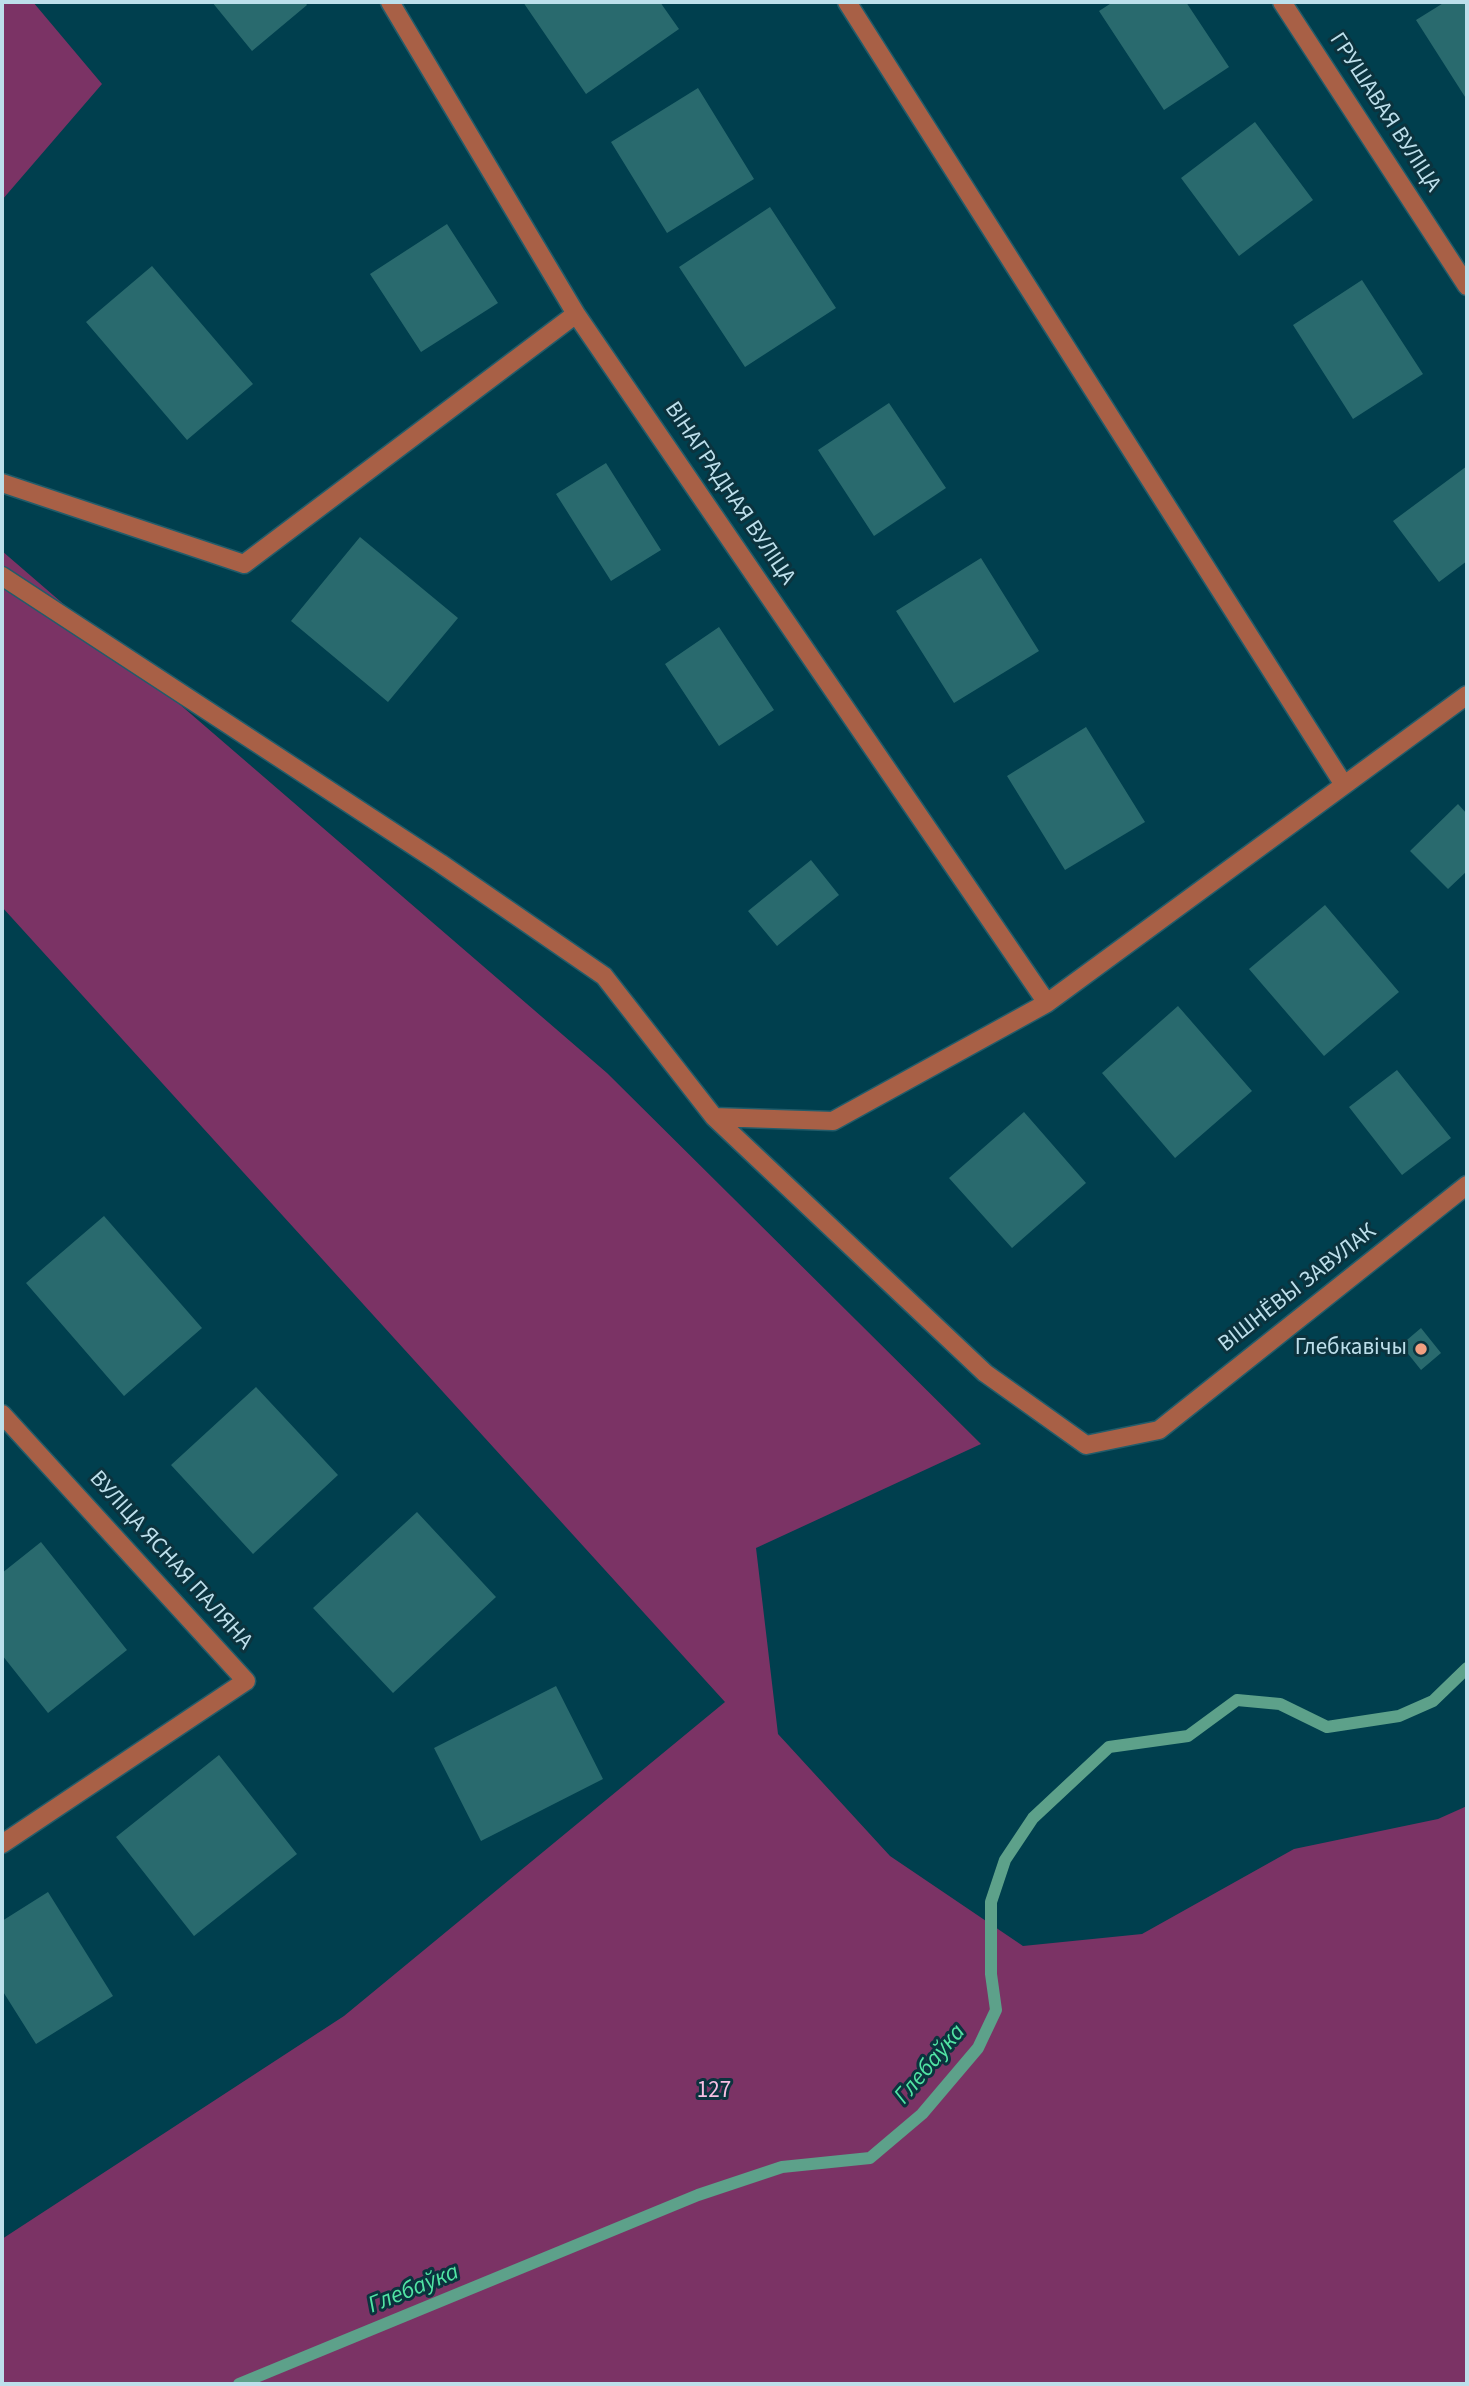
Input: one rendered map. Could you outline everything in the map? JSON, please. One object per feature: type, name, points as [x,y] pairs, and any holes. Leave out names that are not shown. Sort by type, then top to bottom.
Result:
[{"type":"street","name":"ВІНАГРАДНАЯ ВУЛІЦА","points":[[390,2],[576,314],[1047,1003]]},
{"type":"street","points":[[847,2],[1344,785]]},
{"type":"street","name":"ГРУШАВАЯ ВУЛІЦА","points":[[1283,2],[1467,286]]},
{"type":"street","points":[[2,483],[244,564],[576,314]]},
{"type":"street","points":[[2,576],[440,863],[604,975],[714,1117],[833,1121],[1047,1003],[1467,695]]},
{"type":"street","name":"ВІШНЁВЫ ЗАВУЛАК","points":[[714,1117],[985,1373],[1086,1445],[1159,1430],[1467,1185]]},
{"type":"street","name":"ВУЛІЦА ЯСНАЯ ПАЛЯНА","points":[[2,1414],[246,1681],[2,1844]]},
{"type":"green space","points":[[2,2],[33,2],[102,84],[2,200]]},
{"type":"green space","name":"127","points":[[2,551],[607,1073],[981,1444],[756,1548],[778,1734],[890,1856],[1023,1946],[1142,1934],[1294,1849],[1438,1819],[1467,1806],[1467,2384],[2,2384],[2,2239],[344,2016],[725,1702],[2,907]]},
{"type":"building","points":[[212,2],[305,2],[307,5],[252,51]]},
{"type":"building","points":[[523,2],[660,2],[679,29],[586,94]]},
{"type":"building","points":[[1113,2],[1186,2],[1229,67],[1164,110],[1099,11]]},
{"type":"building","points":[[1445,2],[1467,2],[1467,100],[1416,20]]},
{"type":"building","points":[[698,88],[754,179],[667,233],[611,142]]},
{"type":"building","points":[[1255,122],[1313,200],[1239,256],[1181,178]]},
{"type":"building","points":[[770,207],[836,308],[745,367],[679,267]]},
{"type":"building","points":[[447,224],[498,303],[421,352],[370,274]]},
{"type":"building","points":[[152,266],[253,384],[187,440],[86,322]]},
{"type":"building","points":[[1362,280],[1423,374],[1353,419],[1293,325]]},
{"type":"building","points":[[889,403],[946,488],[874,536],[818,450]]},
{"type":"building","points":[[606,463],[661,550],[611,581],[556,494]]},
{"type":"building","points":[[1467,466],[1467,561],[1439,582],[1393,521]]},
{"type":"building","points":[[360,537],[458,618],[388,702],[291,621]]},
{"type":"building","points":[[981,558],[1039,651],[954,703],[896,611]]},
{"type":"building","points":[[719,627],[774,710],[719,746],[665,664]]},
{"type":"building","points":[[1086,727],[1145,822],[1065,870],[1007,776]]},
{"type":"building","points":[[1458,804],[1467,814],[1467,871],[1448,889],[1410,851]]},
{"type":"building","points":[[811,860],[839,895],[777,946],[748,911]]},
{"type":"building","points":[[1325,905],[1399,992],[1324,1056],[1249,969]]},
{"type":"building","points":[[1178,1006],[1252,1091],[1175,1158],[1102,1073]]},
{"type":"building","points":[[1397,1070],[1451,1138],[1402,1175],[1349,1107]]},
{"type":"building","points":[[1024,1112],[1086,1183],[1012,1248],[949,1178]]},
{"type":"building","points":[[104,1216],[202,1328],[124,1396],[26,1283]]},
{"type":"building","name":"Глебкавічы","points":[[1421,1328],[1441,1353],[1421,1370],[1401,1345]]},
{"type":"building","points":[[256,1387],[338,1475],[253,1554],[171,1465]]},
{"type":"building","points":[[417,1512],[496,1597],[393,1693],[313,1608]]},
{"type":"building","points":[[41,1542],[127,1650],[48,1713],[2,1655],[2,1573]]},
{"type":"building","points":[[556,1686],[603,1779],[481,1841],[434,1748]]},
{"type":"building","points":[[219,1755],[297,1854],[194,1936],[116,1837]]},
{"type":"building","points":[[48,1892],[113,1996],[36,2044],[2,1990],[2,1921]]},
{"type":"waterway","name":"Глебаўка","points":[[239,2384],[698,2195],[782,2167],[870,2158],[922,2114],[978,2048],[996,2010],[991,1974],[991,1902],[1005,1860],[1033,1818],[1109,1747],[1188,1736],[1237,1700],[1280,1704],[1327,1727],[1399,1716],[1433,1701],[1467,1668]]},
{"type":"place","name":"Глебкавічы","points":[[1421,1349]]}]
